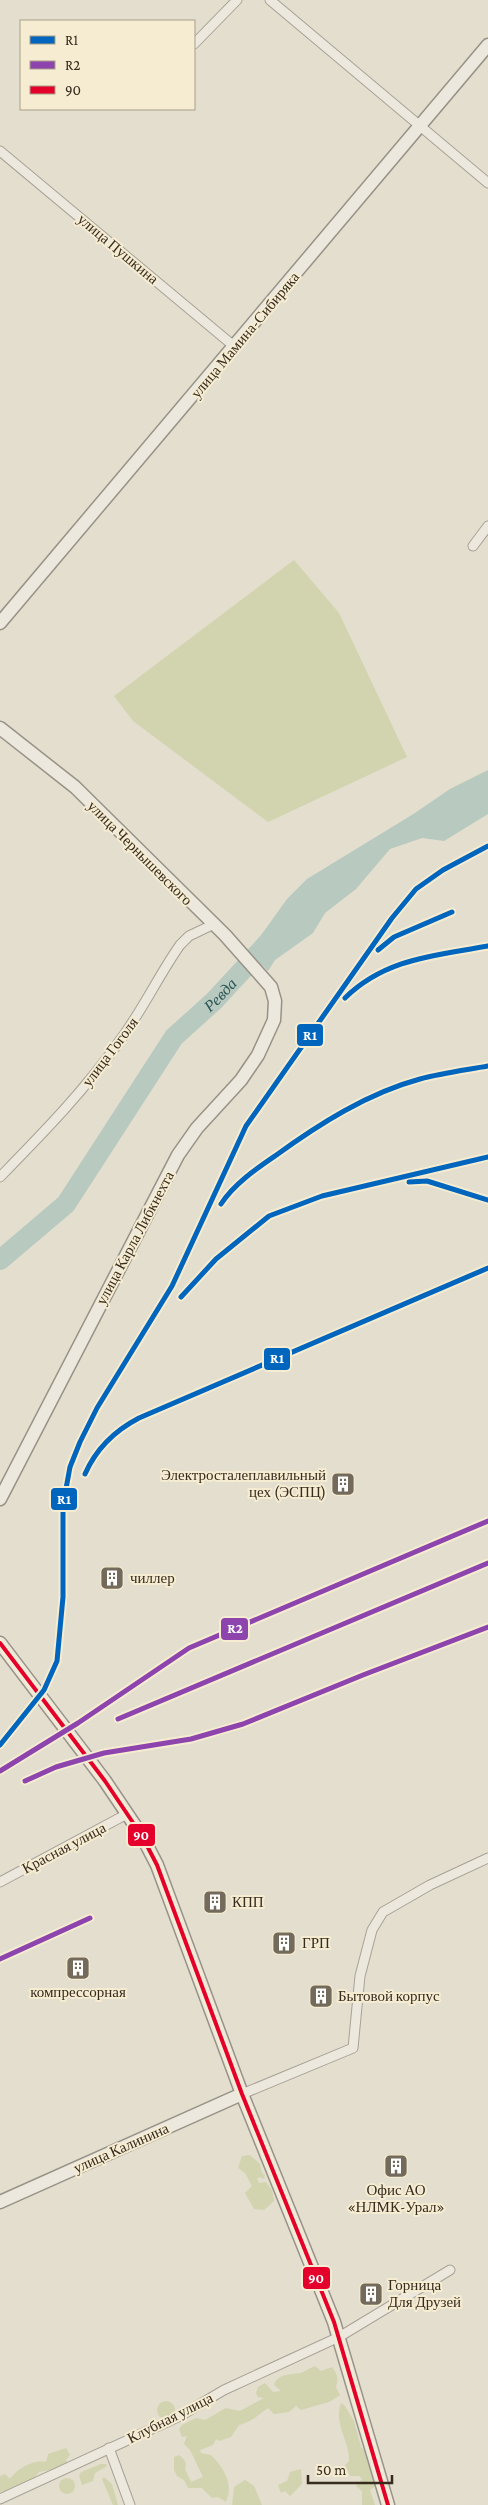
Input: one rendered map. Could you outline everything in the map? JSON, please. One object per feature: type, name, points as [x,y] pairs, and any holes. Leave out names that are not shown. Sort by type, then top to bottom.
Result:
[{"type":"main road","name":"улица Мамина-Сибиряка","points":[[0,623],[235,347],[488,45]]},
{"type":"main road","name":"улица Чернышевского","points":[[0,728],[75,787],[212,925],[225,935],[272,987]]},
{"type":"main road","name":"улица Карла Либкнехта","points":[[0,1500],[178,1155],[197,1128],[241,1080],[258,1055],[274,1020],[275,1001],[272,987]]},
{"type":"main road","points":[[0,1643],[105,1781],[142,1836],[157,1865],[242,2094],[339,2337],[388,2505]]},
{"type":"main road","name":"улица Калинина","points":[[0,2202],[242,2094]]},
{"type":"street","points":[[195,43],[237,0]]},
{"type":"street","points":[[270,0],[488,183]]},
{"type":"street","name":"улица Пушкина","points":[[0,151],[235,347]]},
{"type":"street","points":[[473,546],[488,526]]},
{"type":"street","name":"улица Гоголя","points":[[0,1177],[71,1102],[103,1064],[138,1014],[180,944],[189,936],[212,925]]},
{"type":"street","name":"Красная улица","points":[[0,1882],[127,1814]]},
{"type":"street","points":[[242,2094],[353,2048],[360,1976],[372,1930],[383,1912],[430,1885],[488,1858]]},
{"type":"street","name":"Клубная улица","points":[[0,2499],[180,2416],[224,2390],[339,2337],[450,2270]]},
{"type":"street","points":[[109,2448],[130,2505]]},
{"type":"green space","points":[[294,560],[339,613],[407,757],[268,822],[133,721],[114,696]]},
{"type":"green space","points":[[250,2155],[260,2164],[262,2173],[265,2175],[264,2179],[259,2177],[257,2179],[259,2183],[266,2182],[272,2190],[274,2201],[264,2210],[254,2209],[245,2193],[252,2186],[245,2173],[238,2168],[242,2156]]},
{"type":"green space","points":[[315,2366],[321,2371],[332,2367],[337,2376],[336,2387],[340,2395],[329,2402],[301,2410],[296,2406],[289,2412],[274,2414],[268,2408],[252,2420],[239,2425],[231,2437],[219,2441],[216,2439],[213,2445],[200,2450],[201,2453],[211,2455],[224,2471],[229,2489],[226,2502],[218,2497],[212,2498],[202,2488],[188,2488],[184,2480],[177,2476],[174,2470],[174,2457],[179,2455],[185,2461],[185,2469],[191,2482],[203,2477],[190,2450],[184,2444],[187,2436],[182,2437],[179,2429],[182,2425],[196,2418],[205,2420],[226,2408],[240,2411],[264,2398],[258,2397],[256,2393],[258,2387],[265,2383],[273,2392],[281,2391],[274,2385],[279,2378],[303,2372]]},
{"type":"green space","points":[[166,2401],[172,2404],[175,2410],[172,2416],[166,2419],[160,2416],[157,2410],[160,2404]]},
{"type":"green space","points":[[341,2403],[354,2421],[361,2447],[368,2454],[377,2485],[370,2490],[375,2505],[362,2505],[362,2491],[356,2486],[362,2479],[359,2476],[350,2476],[345,2465],[349,2461],[349,2454],[340,2425],[339,2410]]},
{"type":"green space","points":[[66,2448],[70,2455],[66,2460],[68,2465],[56,2473],[50,2470],[39,2472],[32,2480],[3,2494],[2,2491],[0,2493],[0,2476],[5,2474],[11,2478],[17,2471],[27,2465],[42,2461],[46,2462],[48,2454]]},
{"type":"green space","points":[[101,2464],[106,2464],[107,2466],[95,2473],[93,2481],[82,2485],[79,2476],[81,2472]]},
{"type":"green space","points":[[301,2469],[302,2484],[290,2496],[285,2491],[281,2493],[278,2485],[287,2481],[290,2472]]},
{"type":"green space","points":[[104,2477],[112,2484],[118,2505],[113,2505],[102,2479]]},
{"type":"green space","points":[[67,2478],[75,2486],[67,2494],[59,2486]]},
{"type":"green space","points":[[245,2480],[254,2486],[262,2505],[232,2505],[234,2487]]},
{"type":"shaded area","points":[[488,770],[488,814],[444,841],[422,838],[390,849],[356,889],[325,913],[313,933],[275,960],[268,971],[249,952],[287,899],[307,879],[415,813],[450,789]]},
{"type":"waterway","name":"Ревда","points":[[0,1260],[66,1204],[174,1037],[214,1001],[273,937]]},
{"type":"transit line","name":"R1","points":[[0,1745],[44,1690],[57,1661],[63,1597],[63,1505],[70,1467],[97,1408],[172,1286],[246,1126],[392,918],[416,889],[443,870],[488,846]]},
{"type":"transit line","name":"R1","points":[[378,950],[394,937],[452,912]]},
{"type":"transit line","name":"R1","points":[[345,998],[377,974],[394,967],[430,956],[488,946]]},
{"type":"transit line","name":"R1","points":[[221,1204],[239,1183],[260,1166],[309,1132],[363,1101],[382,1092],[420,1079],[488,1066]]},
{"type":"transit line","name":"R1","points":[[181,1297],[216,1259],[269,1216],[322,1196],[488,1157]]},
{"type":"transit line","name":"R1","points":[[409,1182],[427,1181],[488,1200]]},
{"type":"transit line","name":"R1","points":[[85,1474],[100,1449],[114,1435],[139,1418],[488,1268]]},
{"type":"transit line","name":"R2","points":[[0,1771],[78,1723],[189,1648],[488,1521]]},
{"type":"transit line","name":"R2","points":[[118,1719],[488,1563]]},
{"type":"transit line","name":"R2","points":[[25,1781],[56,1767],[104,1753],[191,1739],[243,1724],[488,1627]]},
{"type":"transit line","name":"90","points":[[0,1643],[105,1781],[142,1836],[157,1865],[242,2094],[334,2322],[388,2505]]},
{"type":"transit line","name":"R2","points":[[0,1959],[90,1918]]},
{"type":"place","name":"Электросталеплавильный цех (ЭСПЦ)","points":[[343,1484]]},
{"type":"place","name":"чиллер","points":[[112,1578]]},
{"type":"place","name":"КПП","points":[[215,1902]]},
{"type":"place","name":"ГРП","points":[[284,1943]]},
{"type":"place","name":"компрессорная","points":[[78,1968]]},
{"type":"place","name":"Бытовой корпус","points":[[321,1996]]},
{"type":"place","name":"Офис АО «НЛМК-Урал»","points":[[396,2166]]},
{"type":"place","name":"Горница Для Друзей","points":[[371,2294]]}]
